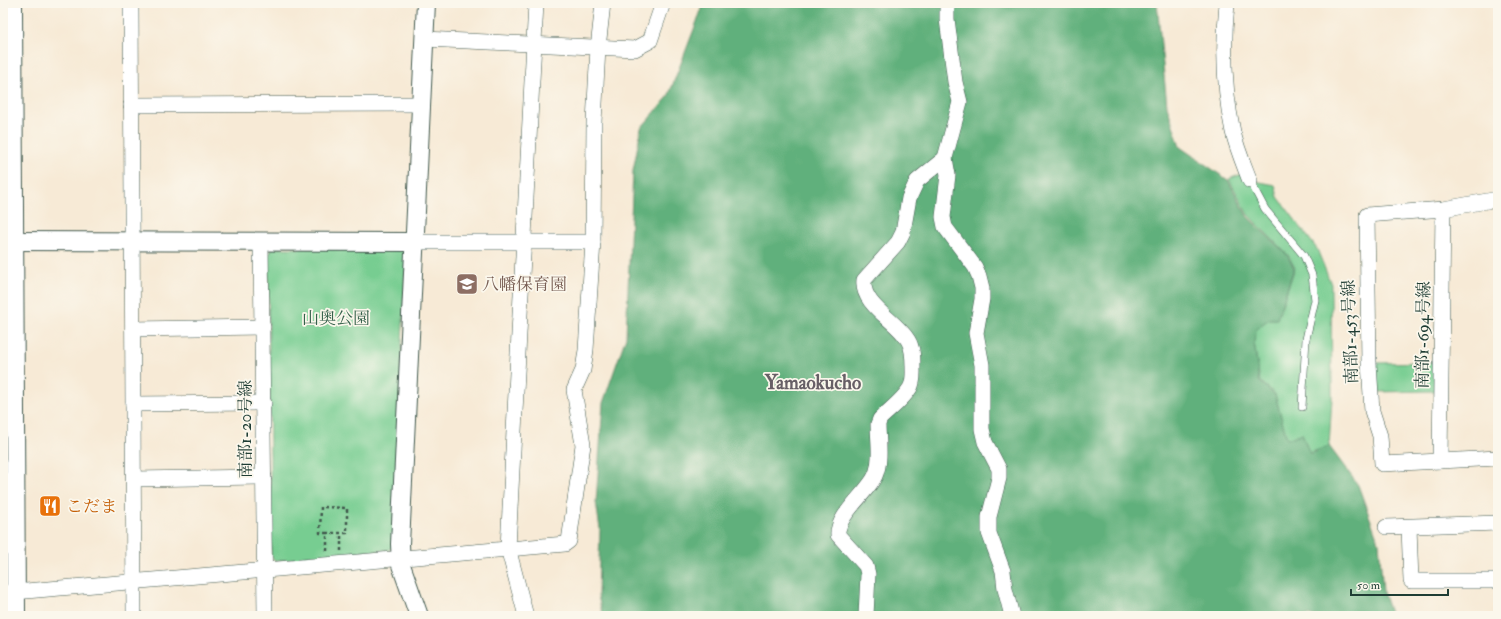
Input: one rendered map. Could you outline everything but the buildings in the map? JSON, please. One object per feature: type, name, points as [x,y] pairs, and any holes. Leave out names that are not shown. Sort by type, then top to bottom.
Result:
[{"type":"street","points":[[13,3],[9,241],[9,592],[16,616]]},
{"type":"street","points":[[131,3],[134,616]]},
{"type":"street","points":[[419,616],[400,558],[413,242],[426,3]]},
{"type":"street","points":[[526,616],[508,548],[536,3]]},
{"type":"street","points":[[9,592],[564,544],[569,541],[583,446],[574,390],[586,356],[593,242],[594,122],[598,48],[603,3]]},
{"type":"street","points":[[424,39],[635,49],[650,41],[663,3]]},
{"type":"street","points":[[947,3],[947,19],[955,82],[960,102],[945,158],[948,176],[943,217],[945,227],[979,276],[982,288],[982,299],[976,334],[982,365],[982,429],[985,442],[999,469],[999,478],[989,517],[989,533],[1003,571],[1005,590],[1012,616]]},
{"type":"street","points":[[1227,3],[1227,95],[1234,134],[1250,182]]},
{"type":"street","points":[[131,105],[421,104]]},
{"type":"street","points":[[866,616],[868,574],[866,566],[838,535],[838,531],[850,509],[875,477],[878,464],[878,424],[880,419],[910,387],[913,380],[913,355],[909,342],[873,303],[865,292],[864,280],[898,242],[903,232],[909,198],[917,181],[945,158]]},
{"type":"street","name":"南部1-453号線","points":[[1498,199],[1443,209],[1367,215],[1369,363],[1372,411],[1380,436],[1382,464],[1498,458]]},
{"type":"street","name":"南部1-694号線","points":[[1440,461],[1443,209]]},
{"type":"street","points":[[9,241],[593,242]]},
{"type":"street","name":"南部1-20号線","points":[[261,242],[264,403],[265,616]]},
{"type":"street","points":[[133,329],[262,327]]},
{"type":"street","points":[[133,404],[264,403]]},
{"type":"street","points":[[134,479],[264,478]]},
{"type":"street","points":[[1386,527],[1498,523]]},
{"type":"street","points":[[1409,527],[1411,581],[1498,581]]},
{"type":"lane","points":[[1250,182],[1265,209],[1304,256],[1312,275],[1315,300],[1306,338],[1302,407]]},
{"type":"path","points":[[320,508],[347,508],[347,533],[327,533],[320,533],[320,508]]},
{"type":"path","points":[[327,533],[334,563]]},
{"type":"path","points":[[334,563],[341,533]]},
{"type":"green space","points":[[704,3],[1157,3],[1167,106],[1180,147],[1228,180],[1247,216],[1287,255],[1294,268],[1277,319],[1269,319],[1256,329],[1254,342],[1259,381],[1275,395],[1287,439],[1302,434],[1310,454],[1329,446],[1358,485],[1379,543],[1383,592],[1391,616],[603,616],[598,596],[600,529],[596,502],[603,403],[626,337],[633,171],[641,128],[668,97]]},
{"type":"green space","points":[[1242,174],[1255,181],[1275,185],[1278,197],[1317,249],[1331,284],[1332,398],[1329,446],[1309,453],[1302,433],[1287,439],[1275,394],[1260,381],[1254,342],[1256,329],[1269,319],[1277,319],[1295,268],[1288,255],[1248,215],[1229,179]]},
{"type":"green space","name":"山奥公園","points":[[273,248],[402,249],[406,254],[393,546],[389,550],[275,561],[271,556],[268,255]]},
{"type":"green space","points":[[1435,362],[1435,391],[1376,392],[1375,363]]},
{"type":"place","name":"八幡保育園","points":[[467,284]]},
{"type":"place","name":"こだま","points":[[50,506]]},
{"type":"district","name":"Yamaokucho","points":[[813,383]]}]
